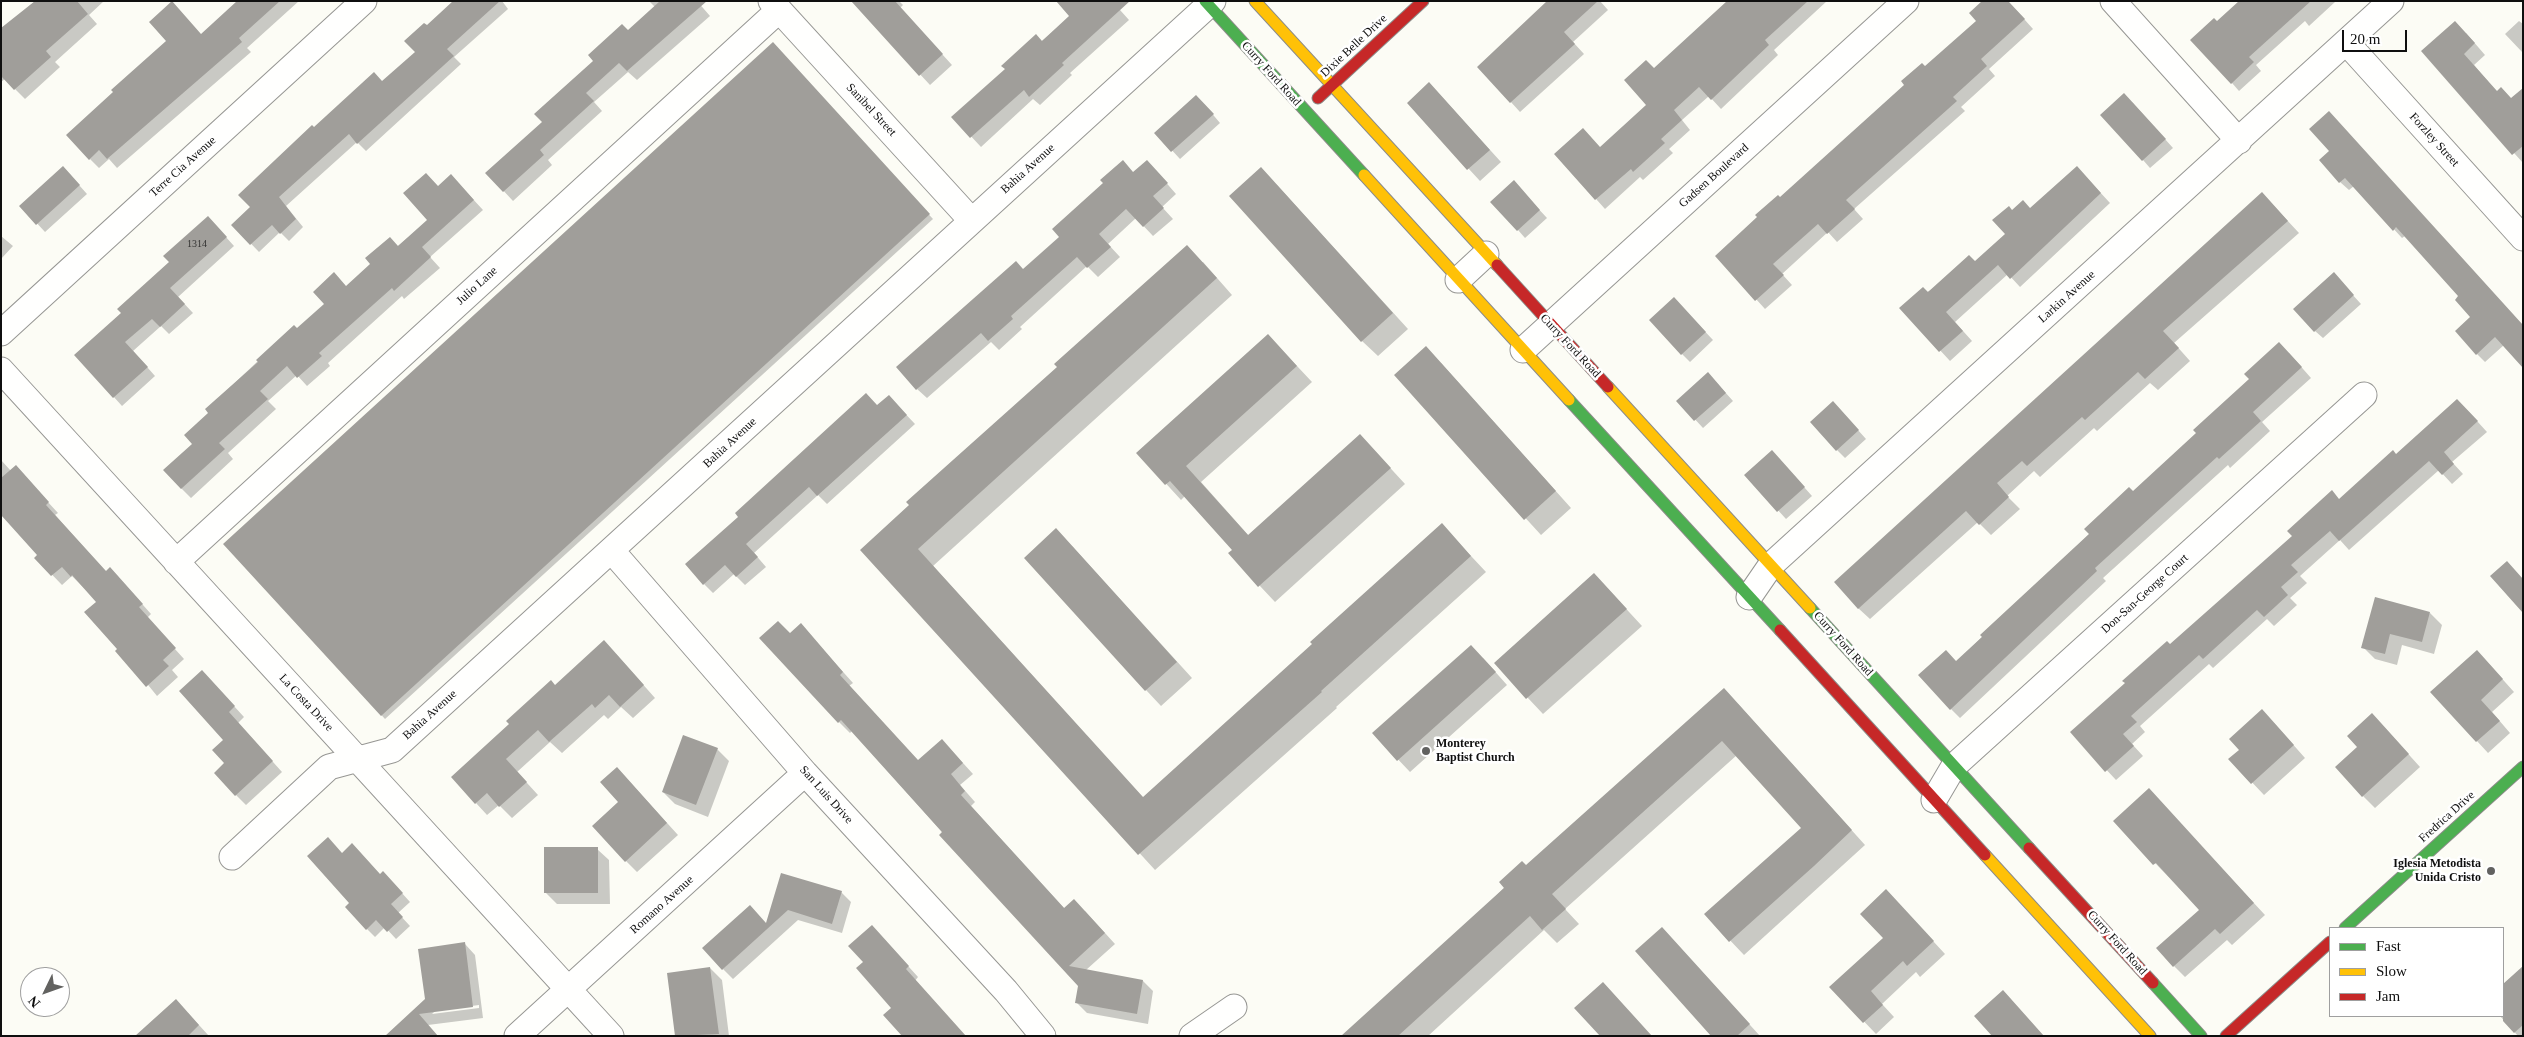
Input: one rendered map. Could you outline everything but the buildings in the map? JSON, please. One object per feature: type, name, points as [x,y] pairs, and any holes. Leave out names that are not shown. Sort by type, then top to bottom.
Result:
[{"type":"main road","name":"Curry Ford Road","points":[[1255,1],[2201,1036]]},
{"type":"main road","name":"Dixie Belle Drive","points":[[1303,110],[1423,1]]},
{"type":"main road","name":"Curry Ford Road","points":[[1209,3],[1303,110],[2150,1036]]},
{"type":"main road","name":"Fredrica Drive","points":[[2346,927],[2523,766]]},
{"type":"main road","points":[[2226,1036],[2329,943]]},
{"type":"street","name":"Terre Cia Avenue","points":[[1,333],[364,1]]},
{"type":"street","name":"Gadsen Boulevard","points":[[1522,350],[1906,1]]},
{"type":"street","points":[[2113,1],[2239,141]]},
{"type":"street","name":"Larkin Avenue","points":[[1749,597],[1771,565],[2391,1]]},
{"type":"street","name":"Bahia Avenue","points":[[232,857],[330,767],[392,750],[612,551],[1209,3]]},
{"type":"street","name":"Sanibel Street","points":[[775,6],[971,220]]},
{"type":"street","name":"Julio Lane","points":[[176,562],[775,6]]},
{"type":"street","name":"Forzley Street","points":[[2346,42],[2523,238]]},
{"type":"street","points":[[1458,280],[1486,254]]},
{"type":"street","name":"La Costa Drive","points":[[1,370],[570,988],[611,1036]]},
{"type":"street","name":"Don-San-George Court","points":[[1934,800],[1954,766],[2364,395]]},
{"type":"street","name":"San Luis Drive","points":[[612,551],[806,773],[1006,991],[1043,1036]]},
{"type":"street","name":"Romano Avenue","points":[[517,1036],[806,773]]},
{"type":"street","points":[[1192,1036],[1234,1007]]},
{"type":"traffic: fast","points":[[1205,1],[1364,175]]},
{"type":"traffic: fast","points":[[1569,400],[1780,630]]},
{"type":"traffic: fast","points":[[1810,608],[2029,848]]},
{"type":"traffic: fast","points":[[2346,927],[2523,767]]},
{"type":"traffic: fast","points":[[2153,983],[2201,1036]]},
{"type":"traffic: slow","points":[[1255,1],[1497,265]]},
{"type":"traffic: slow","points":[[1364,175],[1569,400]]},
{"type":"traffic: slow","points":[[1608,387],[1810,608]]},
{"type":"traffic: slow","points":[[1985,855],[2150,1036]]},
{"type":"traffic: jam","points":[[1318,98],[1423,1]]},
{"type":"traffic: jam","points":[[1497,265],[1608,387]]},
{"type":"traffic: jam","points":[[1780,630],[1985,855]]},
{"type":"traffic: jam","points":[[2029,848],[2153,983]]},
{"type":"traffic: jam","points":[[2226,1036],[2329,943]]},
{"type":"place","name":"Monterey Baptist Church","points":[[1426,751]]},
{"type":"place","name":"Iglesia Metodista Unida Cristo","points":[[2491,871]]}]
